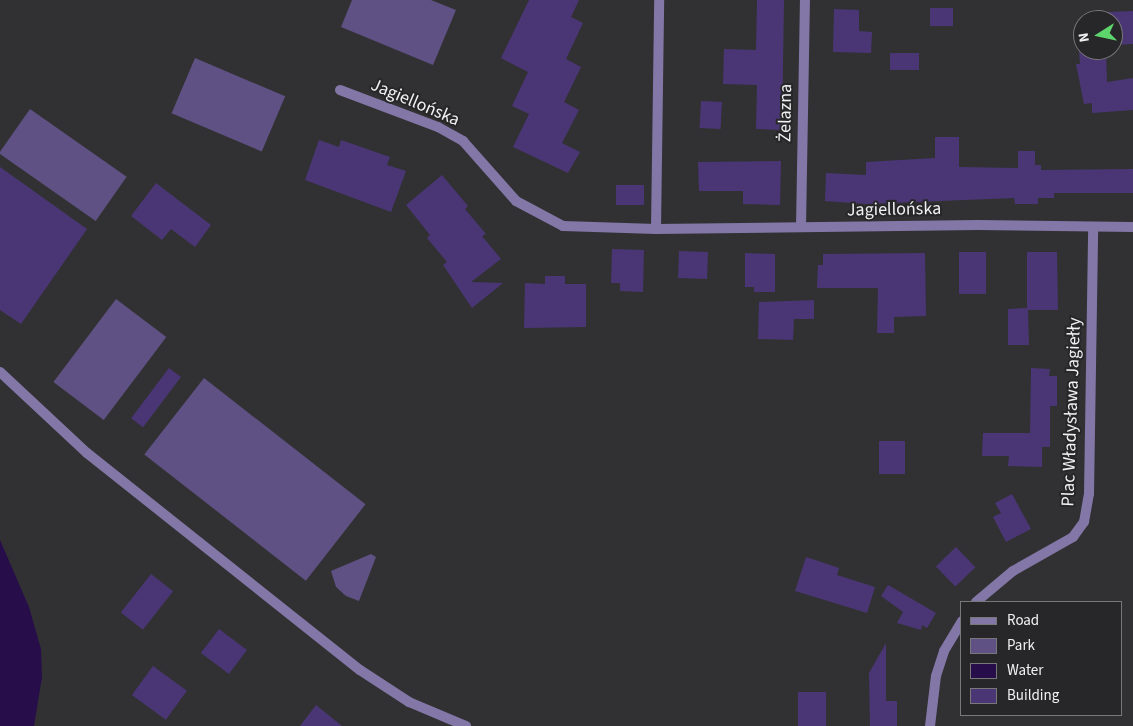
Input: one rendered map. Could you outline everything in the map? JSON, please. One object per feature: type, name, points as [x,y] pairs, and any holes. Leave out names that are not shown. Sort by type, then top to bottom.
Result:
[{"type":"street","points":[[656,229],[659,0]]},
{"type":"street","name":"Żelazna","points":[[801,227],[805,0]]},
{"type":"street","name":"Jagiellońska","points":[[340,90],[438,127],[463,141],[516,201],[563,226],[656,229],[978,225],[1133,228]]},
{"type":"street","name":"Plac Władysława Jagiełły","points":[[977,601],[1013,571],[1073,538],[1084,522],[1089,494],[1093,227]]},
{"type":"street","points":[[0,372],[87,453],[334,647],[360,670],[409,702],[466,726]]},
{"type":"street","points":[[930,726],[936,676],[944,651],[960,624]]},
{"type":"green space","points":[[352,0],[431,0],[456,10],[433,65],[341,27]]},
{"type":"green space","points":[[195,58],[285,96],[262,152],[172,113]]},
{"type":"green space","points":[[30,109],[127,177],[96,221],[0,154]]},
{"type":"green space","points":[[116,299],[166,337],[104,420],[53,382]]},
{"type":"green space","points":[[204,378],[366,504],[306,581],[144,454]]},
{"type":"green space","points":[[371,554],[376,557],[359,601],[346,596],[336,587],[331,571]]},
{"type":"water","points":[[0,540],[29,607],[41,649],[42,677],[34,726],[0,726]]},
{"type":"building","points":[[529,0],[579,0],[571,17],[583,23],[566,59],[581,67],[564,102],[579,110],[562,143],[580,152],[568,173],[513,147],[529,114],[512,106],[528,72],[501,58]]},
{"type":"building","points":[[757,0],[784,0],[782,130],[756,129],[757,85],[723,84],[724,49],[756,50]]},
{"type":"building","points":[[930,8],[953,8],[953,26],[930,26]]},
{"type":"building","points":[[834,9],[859,10],[859,31],[872,32],[871,53],[833,52]]},
{"type":"building","points":[[1123,11],[1133,11],[1133,44],[1123,44]]},
{"type":"building","points":[[890,53],[919,53],[919,70],[890,70]]},
{"type":"building","points":[[1080,60],[1106,60],[1107,82],[1133,78],[1133,110],[1092,113],[1092,103],[1084,104],[1076,64],[1080,64]]},
{"type":"building","points":[[701,101],[722,102],[721,129],[700,128]]},
{"type":"building","points":[[935,137],[959,137],[959,167],[1018,168],[1018,151],[1035,151],[1035,165],[1041,165],[1041,170],[1133,169],[1133,193],[1054,193],[1054,198],[1038,198],[1038,204],[1015,204],[1014,198],[866,204],[825,201],[826,173],[866,175],[866,162],[935,158]]},
{"type":"building","points":[[319,140],[339,147],[341,140],[390,157],[387,165],[406,171],[391,212],[305,180]]},
{"type":"building","points":[[781,161],[780,205],[743,204],[743,191],[699,191],[698,162]]},
{"type":"building","points":[[0,167],[87,229],[21,324],[0,310]]},
{"type":"building","points":[[442,175],[468,206],[465,209],[486,234],[482,236],[501,259],[471,282],[503,283],[472,308],[443,265],[447,262],[427,238],[430,235],[406,205]]},
{"type":"building","points":[[156,183],[211,225],[195,247],[171,229],[162,240],[131,216]]},
{"type":"building","points":[[616,185],[644,185],[644,205],[616,205]]},
{"type":"building","points":[[612,249],[644,250],[643,292],[620,291],[620,283],[611,283]]},
{"type":"building","points":[[679,251],[708,252],[707,279],[678,278]]},
{"type":"building","points":[[959,252],[986,252],[986,294],[959,294]]},
{"type":"building","points":[[1027,252],[1057,252],[1058,310],[1028,310],[1029,345],[1008,345],[1008,309],[1027,308]]},
{"type":"building","points":[[745,253],[775,254],[775,292],[754,292],[754,287],[745,287]]},
{"type":"building","points":[[925,253],[926,316],[894,317],[894,333],[877,333],[878,288],[817,288],[818,265],[823,265],[823,254]]},
{"type":"building","points":[[545,276],[565,276],[565,284],[586,284],[586,327],[524,328],[525,283],[545,284]]},
{"type":"building","points":[[814,300],[814,319],[794,319],[793,340],[758,339],[759,302]]},
{"type":"building","points":[[169,368],[181,377],[143,427],[131,418]]},
{"type":"building","points":[[1031,368],[1050,369],[1049,376],[1057,376],[1057,406],[1050,406],[1050,447],[1042,447],[1042,467],[1008,466],[1009,456],[982,456],[983,433],[1030,433]]},
{"type":"building","points":[[879,441],[905,441],[905,474],[879,474]]},
{"type":"building","points":[[1012,494],[1031,529],[1006,542],[993,517],[1001,513],[995,503]]},
{"type":"building","points":[[956,547],[975,567],[955,587],[936,566]]},
{"type":"building","points":[[806,557],[839,568],[837,575],[875,587],[867,613],[795,591]]},
{"type":"building","points":[[151,574],[173,591],[143,630],[121,613]]},
{"type":"building","points":[[888,585],[936,613],[927,628],[922,625],[921,630],[897,623],[903,612],[881,596]]},
{"type":"building","points":[[219,629],[247,650],[229,674],[201,653]]},
{"type":"building","points":[[886,643],[886,701],[897,701],[897,726],[870,726],[869,673]]},
{"type":"building","points":[[153,666],[187,691],[166,720],[132,695]]},
{"type":"building","points":[[798,692],[826,692],[826,726],[798,726]]},
{"type":"building","points":[[316,705],[342,726],[300,726]]}]
